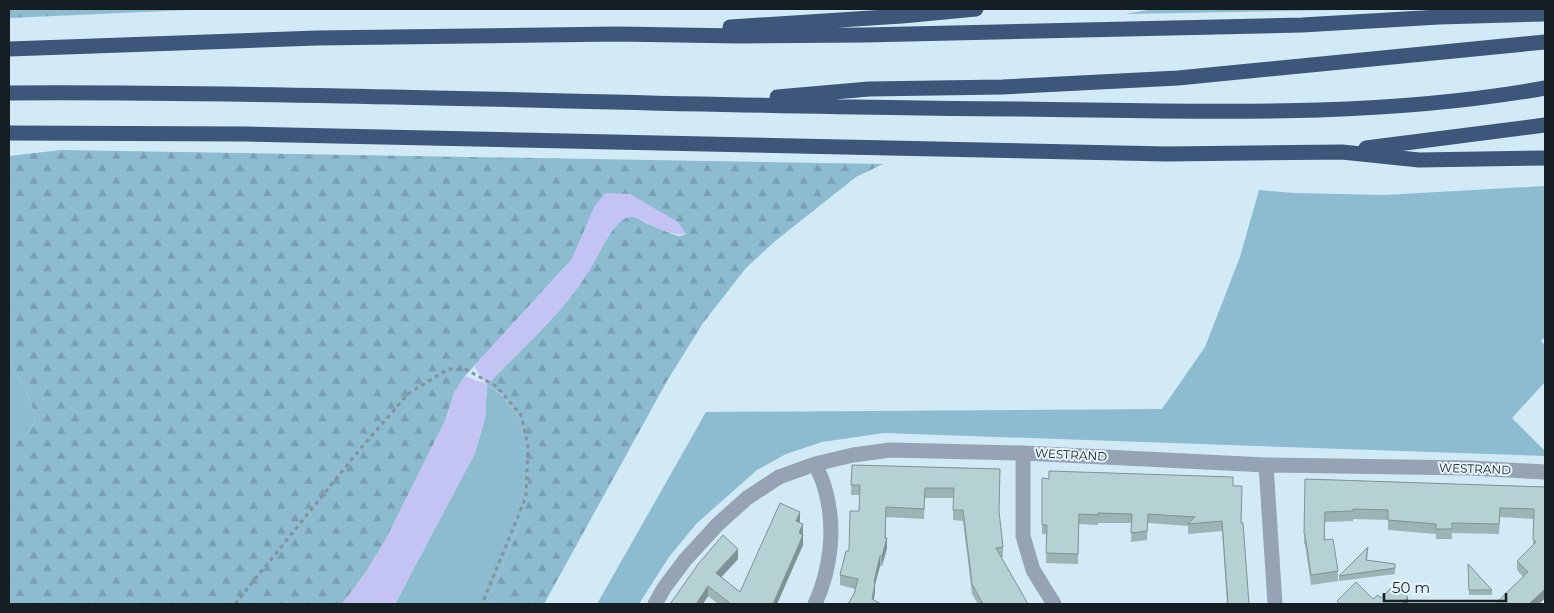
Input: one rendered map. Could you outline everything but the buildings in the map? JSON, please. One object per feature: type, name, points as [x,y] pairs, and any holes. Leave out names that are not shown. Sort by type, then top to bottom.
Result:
[{"type":"highway","points":[[617,34],[902,16],[976,9]]},
{"type":"highway","points":[[9,49],[317,38],[617,34],[865,36],[1028,30],[1302,25],[1439,17],[1545,14]]},
{"type":"highway","points":[[701,104],[869,89],[1002,87],[1178,78],[1545,42]]},
{"type":"highway","points":[[9,94],[212,94],[960,109],[1229,110],[1341,109],[1418,105],[1545,88]]},
{"type":"highway","points":[[1342,152],[1545,126]]},
{"type":"highway","points":[[9,133],[246,134],[1158,153],[1342,152],[1419,160],[1545,158]]},
{"type":"street","name":"WESTRAND","points":[[655,604],[664,588],[685,560],[717,525],[741,504],[779,477],[816,464],[853,455],[890,450],[1023,453],[1266,465],[1470,468],[1545,472]]},
{"type":"street","points":[[1023,453],[1023,536],[1033,570],[1054,604]]},
{"type":"street","points":[[815,604],[826,572],[830,546],[831,519],[825,489],[816,464]]},
{"type":"street","points":[[1266,465],[1275,604]]},
{"type":"path","points":[[235,604],[361,448],[408,394],[448,369],[465,369],[496,386],[521,415],[528,446],[526,497],[482,604]]},
{"type":"green space","points":[[9,9],[210,9],[9,18]]},
{"type":"green space","points":[[1154,9],[1390,9],[1125,14]]},
{"type":"green space","points":[[61,150],[883,164],[856,177],[774,242],[746,268],[703,323],[667,381],[544,604],[487,604],[522,518],[527,491],[528,468],[523,447],[523,429],[515,411],[503,395],[487,385],[565,304],[587,274],[611,232],[623,219],[634,217],[676,235],[686,234],[630,194],[580,241],[572,259],[465,376],[454,393],[445,421],[387,537],[366,572],[342,604],[9,604],[9,450],[28,432],[35,422],[29,397],[9,359],[9,156]]},
{"type":"green space","points":[[1545,186],[1545,337],[1541,341],[1545,345],[1545,382],[1512,418],[1545,451],[1545,456],[884,433],[822,442],[786,454],[757,470],[696,524],[669,557],[639,604],[597,604],[706,412],[1162,409],[1205,347],[1240,257],[1259,190],[1294,193],[1384,195]]},
{"type":"green space","points":[[9,359],[29,397],[35,422],[28,432],[9,450]]},
{"type":"green space","points":[[487,385],[502,395],[515,411],[523,429],[523,447],[528,468],[527,491],[522,518],[487,604],[395,604],[475,453],[485,418]]},
{"type":"shaded area","points":[[605,193],[630,194],[678,222],[686,234],[666,232],[634,217],[623,219],[617,225],[605,241],[587,274],[565,304],[487,385],[485,418],[475,453],[395,604],[342,604],[366,572],[387,537],[445,421],[454,393],[465,376],[486,384],[474,366],[572,259],[594,207]]}]
